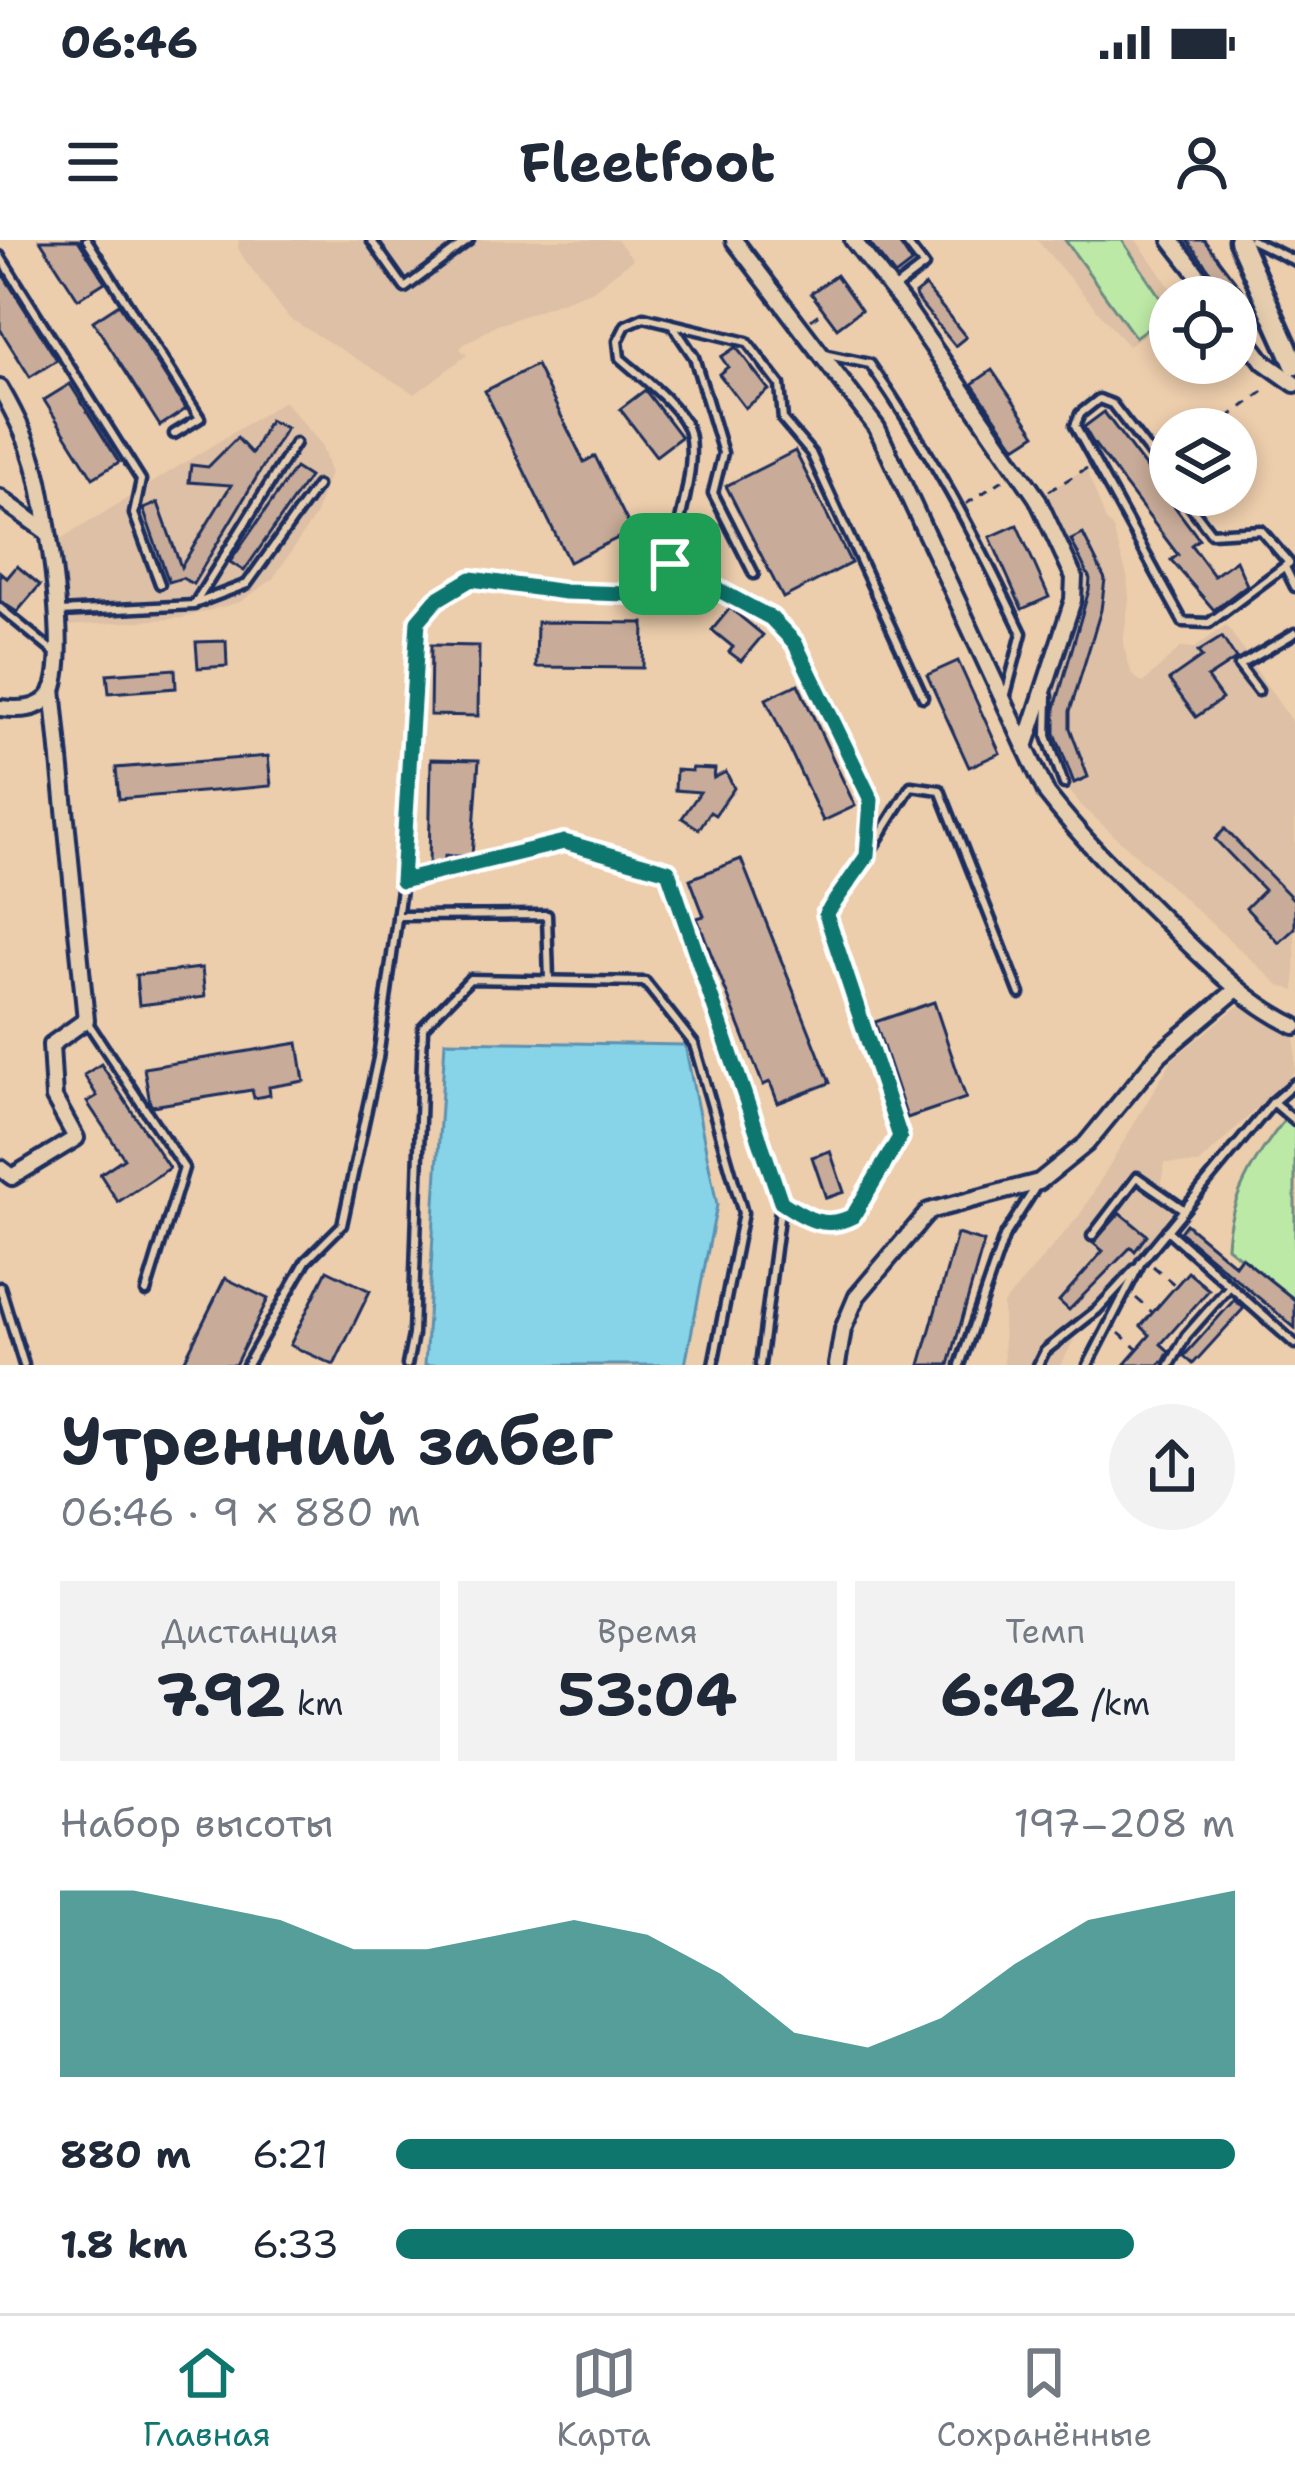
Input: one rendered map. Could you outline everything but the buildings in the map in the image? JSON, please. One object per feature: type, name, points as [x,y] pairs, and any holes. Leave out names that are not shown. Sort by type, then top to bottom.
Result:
[{"type":"main road","points":[[1239,240],[1292,370]]},
{"type":"street","points":[[734,240],[877,428],[1047,794],[1078,835],[1237,989],[1295,1026]]},
{"type":"street","points":[[853,240],[1037,498],[1074,578],[1072,600],[1025,747]]},
{"type":"street","points":[[1172,240],[1199,276]]},
{"type":"street","points":[[1257,353],[1264,362],[1292,370]]},
{"type":"street","points":[[0,388],[37,472],[47,532],[57,612],[53,689],[86,1020],[51,1045],[54,1098],[76,1138],[12,1177],[0,1168]]},
{"type":"street","points":[[0,498],[47,532]]},
{"type":"street","points":[[0,708],[35,706],[53,689]]},
{"type":"street","points":[[838,1365],[843,1328],[857,1296],[928,1211],[1039,1182],[1086,1144],[1160,1054],[1237,989]]},
{"type":"lane","points":[[86,240],[200,418],[174,434]]},
{"type":"lane","points":[[371,240],[405,288],[470,240]]},
{"type":"lane","points":[[892,290],[924,266],[904,240]]},
{"type":"lane","points":[[1252,240],[1295,261]]},
{"type":"lane","points":[[0,256],[141,480],[134,514],[160,584]]},
{"type":"lane","points":[[248,1365],[306,1261],[342,1225],[378,1058],[398,916],[418,621],[436,600],[471,579],[565,592],[627,594],[663,578],[670,564],[689,461],[689,430],[662,396],[620,358],[618,340],[626,325],[644,317],[747,342],[780,385],[783,420],[811,453],[923,698]]},
{"type":"lane","points":[[670,321],[694,357],[723,453],[713,494],[754,574]]},
{"type":"lane","points":[[818,353],[869,364],[920,435],[960,508],[1022,634],[1004,701]]},
{"type":"lane","points":[[1149,452],[1112,404],[1099,399],[1080,414],[1075,426],[1183,622],[1209,623],[1289,563],[1261,530],[1211,533],[1198,516]]},
{"type":"lane","points":[[194,605],[295,443]]},
{"type":"lane","points":[[57,612],[194,605],[247,584],[317,486]]},
{"type":"lane","points":[[670,564],[761,611],[795,643],[871,800],[867,856]]},
{"type":"lane","points":[[1285,568],[1295,587]]},
{"type":"lane","points":[[0,608],[58,655]]},
{"type":"lane","points":[[1258,691],[1239,666],[1295,633]]},
{"type":"lane","points":[[1048,674],[1047,736],[1064,784]]},
{"type":"lane","points":[[781,1202],[826,1225],[853,1216],[900,1137],[826,914],[911,786],[940,790],[1020,994]]},
{"type":"lane","points":[[402,881],[564,842],[668,871],[781,1202],[760,1365]]},
{"type":"lane","points":[[398,916],[547,915],[549,980]]},
{"type":"lane","points":[[407,1365],[413,1335],[423,1027],[470,979],[645,982],[694,1044],[743,1213],[713,1365]]},
{"type":"lane","points":[[86,1020],[184,1168],[146,1292]]},
{"type":"lane","points":[[1038,1365],[1141,1262],[1273,1102],[1295,1083]]},
{"type":"lane","points":[[1273,1102],[1295,1121]]},
{"type":"lane","points":[[1092,1236],[1137,1177],[1183,1209]]},
{"type":"lane","points":[[960,1365],[1004,1237],[1039,1182]]},
{"type":"lane","points":[[1167,1230],[1295,1344]]},
{"type":"lane","points":[[1088,1365],[1141,1262]]},
{"type":"lane","points":[[1170,1365],[1186,1336],[1230,1286]]},
{"type":"lane","points":[[0,1287],[23,1365]]},
{"type":"path","points":[[1241,408],[1292,370]]},
{"type":"path","points":[[1037,498],[1086,468]]},
{"type":"path","points":[[960,508],[1018,470]]},
{"type":"path","points":[[1154,1266],[1176,1286]]},
{"type":"path","points":[[1136,1298],[1153,1312]]},
{"type":"path","points":[[1119,1333],[1137,1349]]},
{"type":"shaded area","points":[[239,240],[617,240],[633,259],[593,290],[495,326],[463,345],[460,349],[467,355],[415,394],[289,318],[245,260]]},
{"type":"shaded area","points":[[1037,240],[1136,240],[1162,276],[1149,276],[1149,332],[1128,346]]},
{"type":"shaded area","points":[[284,401],[321,444],[330,472],[315,516],[272,580],[240,602],[182,618],[67,626],[60,540]]},
{"type":"shaded area","points":[[1086,468],[1127,576],[1123,644],[1132,675],[1143,683],[1180,648],[1195,648],[1226,625],[1295,727],[1295,991],[1278,984],[1082,806],[1064,784],[1047,736],[1049,674],[1074,578],[1037,498]]},
{"type":"shaded area","points":[[1243,1002],[1295,1038],[1295,1071],[1199,1164],[1164,1163],[1160,1201],[1173,1210],[1078,1331],[1061,1365],[1004,1365],[1003,1304],[1080,1215],[1172,1060]]},
{"type":"green space","points":[[1065,240],[1122,240],[1149,280],[1149,327],[1135,337]]},
{"type":"green space","points":[[1295,1107],[1295,1300],[1227,1247],[1241,1190]]},
{"type":"water","points":[[445,1041],[685,1045],[717,1205],[685,1365],[425,1365]]},
{"type":"route","points":[[670,564],[751,605],[795,643],[871,800],[867,856],[826,914],[900,1137],[853,1216],[840,1223],[809,1220],[781,1202],[668,871],[564,842],[402,881],[418,621],[436,600],[471,579],[565,592],[627,594],[663,578],[670,564]]}]
